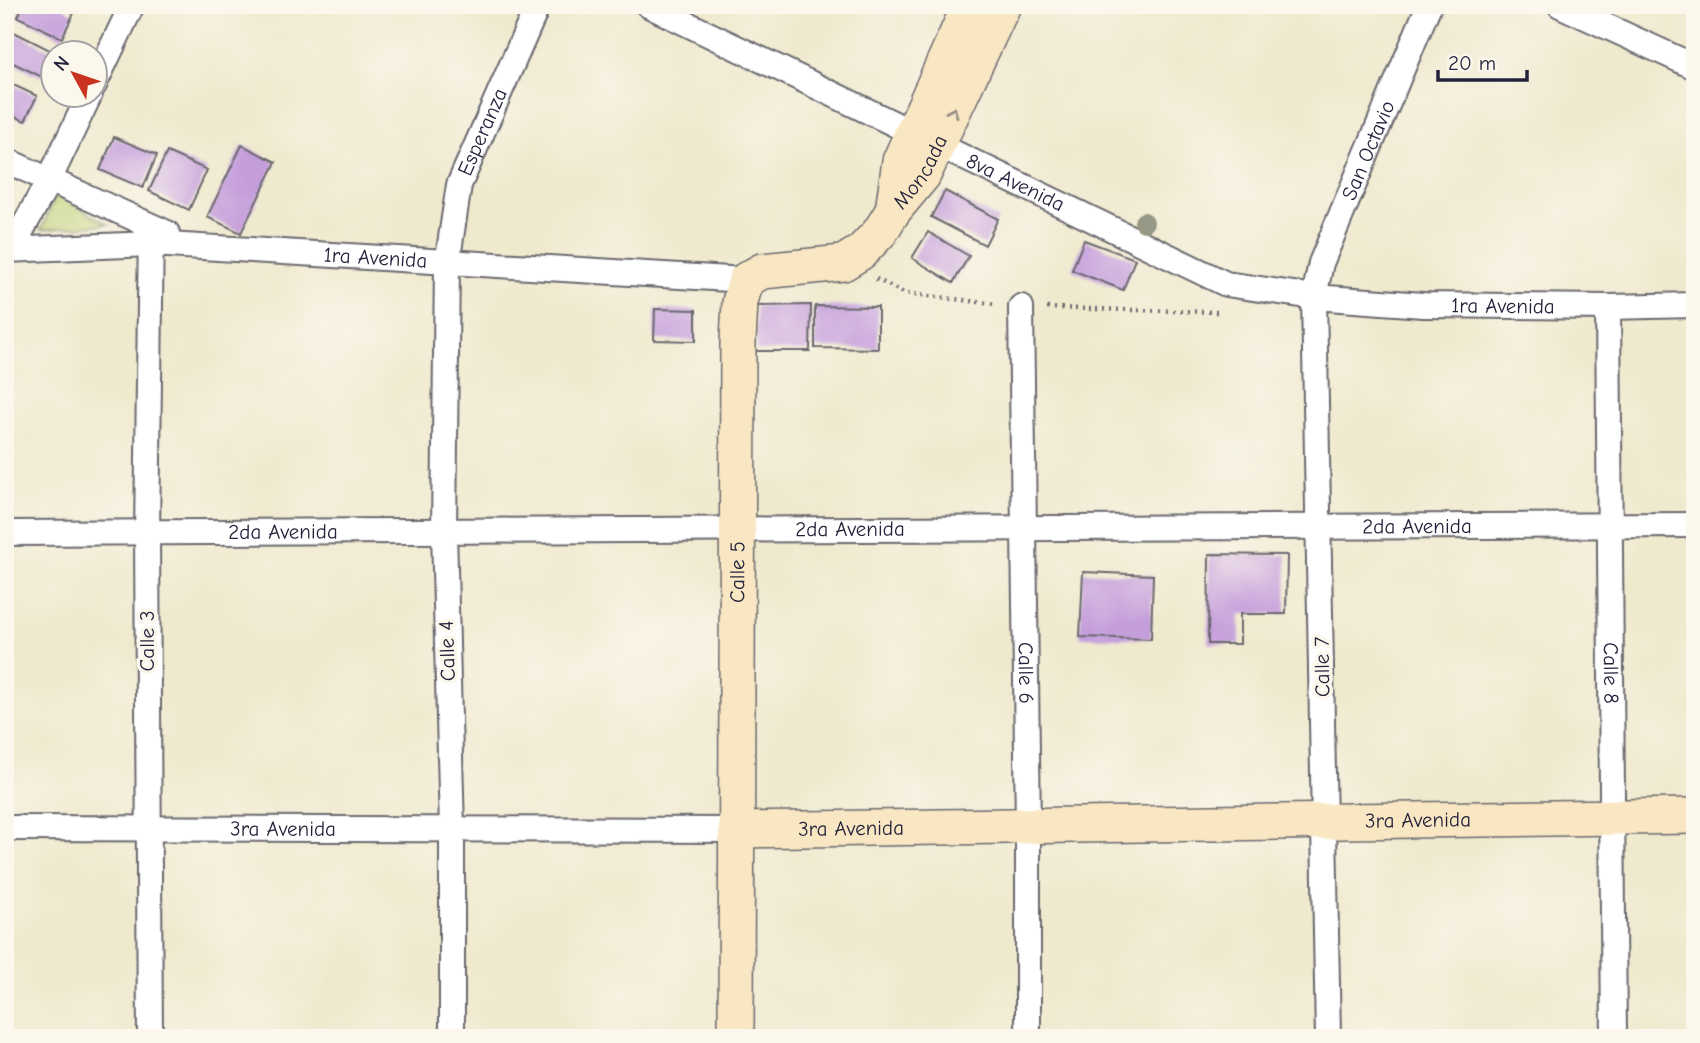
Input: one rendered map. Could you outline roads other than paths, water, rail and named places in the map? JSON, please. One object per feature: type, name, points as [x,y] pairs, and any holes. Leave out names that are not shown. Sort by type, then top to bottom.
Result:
[{"type":"street","points":[[108,56],[132,5]]},
{"type":"street","name":"Esperanza","points":[[447,264],[459,185],[538,5]]},
{"type":"street","name":"8va Avenida","points":[[648,5],[1226,284],[1314,297]]},
{"type":"street","name":"Moncada","points":[[746,280],[762,271],[843,263],[861,252],[880,232],[892,211],[923,175],[924,140],[970,5]]},
{"type":"street","name":"Moncada","points":[[924,140],[1003,5]]},
{"type":"street","name":"San Octavio","points":[[1314,297],[1321,262],[1429,5]]},
{"type":"street","points":[[1560,5],[1695,66]]},
{"type":"street","points":[[8,250],[49,180],[83,108]]},
{"type":"street","points":[[5,160],[49,180],[151,235]]},
{"type":"street","name":"1ra Avenida","points":[[8,250],[151,235],[205,248],[746,280]]},
{"type":"street","name":"Calle 3","points":[[150,1038],[147,534],[151,235]]},
{"type":"street","name":"Calle 4","points":[[447,264],[444,531],[452,830],[452,1038]]},
{"type":"street","name":"Calle 5","points":[[736,1038],[738,341],[740,302],[746,280]]},
{"type":"street","name":"1ra Avenida","points":[[1314,297],[1423,305],[1695,305]]},
{"type":"street","name":"Calle 7","points":[[1314,297],[1328,1038]]},
{"type":"street","name":"Calle 6","points":[[1021,307],[1028,1038]]},
{"type":"street","name":"Calle 8","points":[[1608,307],[1615,1038]]},
{"type":"street","name":"2da Avenida","points":[[5,533],[1695,524]]},
{"type":"street","name":"3ra Avenida","points":[[5,828],[737,830],[1695,816]]}]
